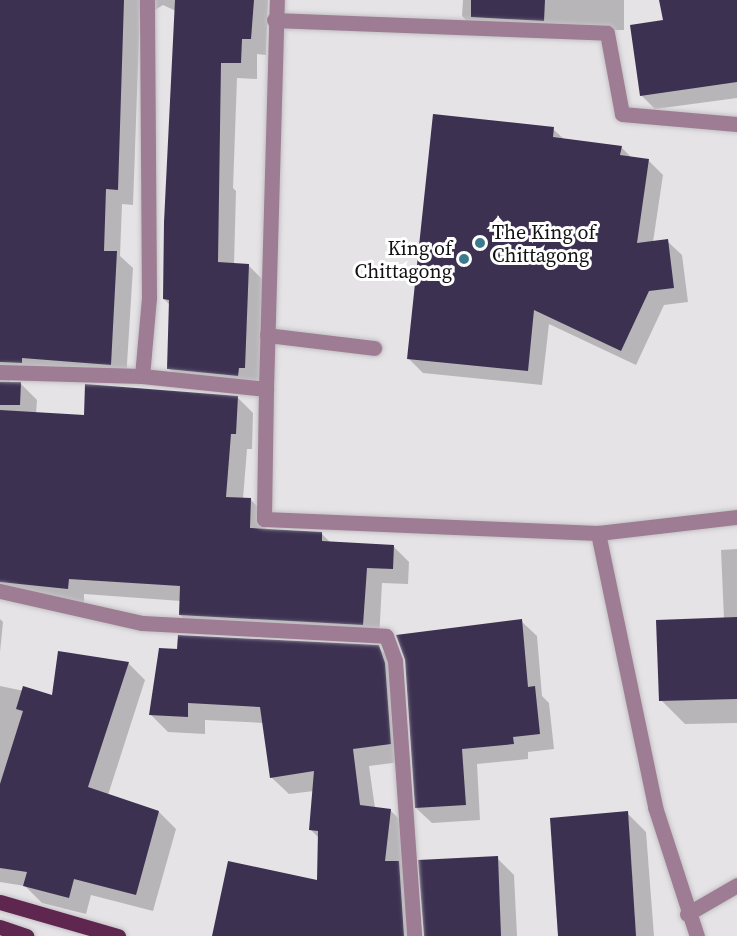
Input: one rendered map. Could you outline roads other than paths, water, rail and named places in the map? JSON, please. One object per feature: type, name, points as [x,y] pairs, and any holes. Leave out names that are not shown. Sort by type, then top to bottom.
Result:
[{"type":"main road","points":[[0,902],[118,936]]},
{"type":"main road","points":[[0,927],[26,936]]},
{"type":"street","points":[[142,376],[149,297],[147,0]]},
{"type":"street","points":[[277,0],[274,20],[264,519],[598,533],[737,517]]},
{"type":"street","points":[[274,20],[607,33],[622,114],[737,124]]},
{"type":"street","points":[[267,335],[374,348]]},
{"type":"street","points":[[0,372],[142,376],[266,388]]},
{"type":"street","points":[[598,533],[655,807],[687,914],[697,936]]},
{"type":"street","points":[[0,591],[142,623],[386,636],[395,661],[414,936]]},
{"type":"street","points":[[687,914],[737,885]]},
{"type":"place","name":"The King of Chittagong","points":[[480,243]]},
{"type":"place","name":"King of Chittagong","points":[[464,259]]}]
